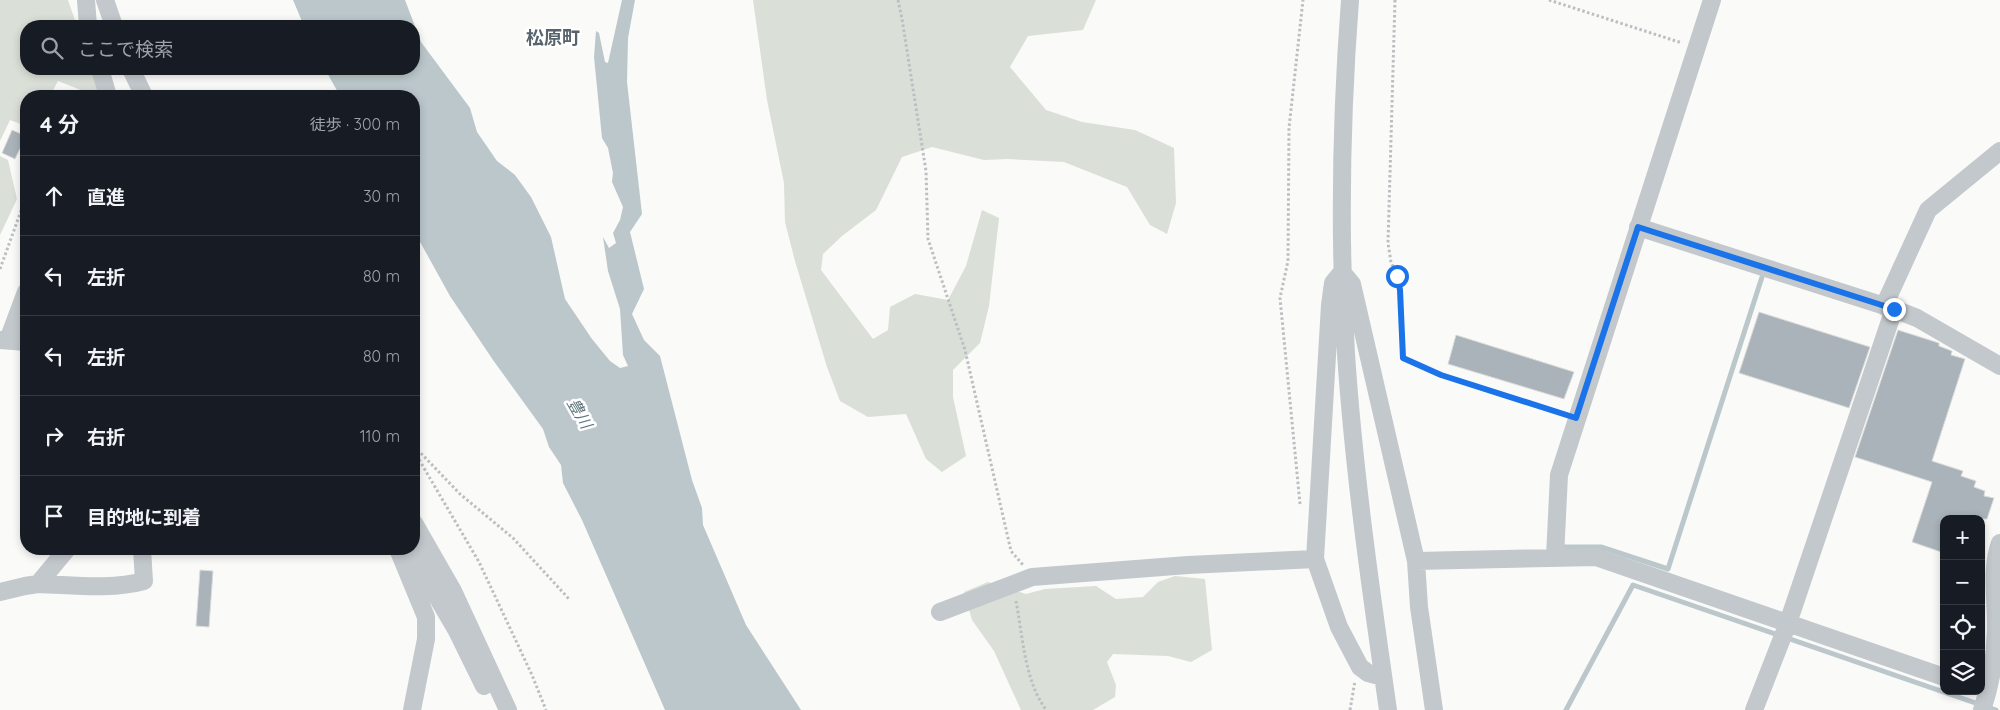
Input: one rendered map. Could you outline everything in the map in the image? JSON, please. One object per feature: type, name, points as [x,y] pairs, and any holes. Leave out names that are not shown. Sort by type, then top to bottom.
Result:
[{"type":"street","points":[[86,0],[88,20]]},
{"type":"street","points":[[105,0],[112,20]]},
{"type":"street","points":[[1350,0],[1346,56],[1342,188],[1342,272],[1346,355],[1362,520],[1388,710]]},
{"type":"street","points":[[1555,557],[1559,475],[1712,0]]},
{"type":"street","points":[[102,75],[106,90]]},
{"type":"street","points":[[134,75],[141,90]]},
{"type":"street","points":[[1754,710],[1784,631],[1889,308],[1928,210],[2000,150]]},
{"type":"street","points":[[1638,227],[1917,318],[2000,366]]},
{"type":"street","points":[[1342,272],[1333,282],[1330,305],[1315,559],[1339,627],[1360,667],[1368,673],[1383,677]]},
{"type":"street","points":[[1342,272],[1352,284],[1416,561],[1419,607],[1434,710]]},
{"type":"street","points":[[20,305],[4,340],[20,341]]},
{"type":"street","points":[[420,533],[453,591],[508,710]]},
{"type":"street","points":[[1988,697],[1996,631],[1996,569],[2000,543]]},
{"type":"street","points":[[38,584],[62,555]]},
{"type":"street","points":[[0,592],[38,584],[131,585],[144,581],[142,555]]},
{"type":"street","points":[[400,555],[426,617],[426,639],[412,710]]},
{"type":"street","points":[[412,555],[498,710]]},
{"type":"street","points":[[1416,561],[1596,557],[1784,631],[1940,676]]},
{"type":"street","points":[[940,612],[1032,577],[1188,565],[1315,559]]},
{"type":"path","points":[[898,0],[926,171],[928,238],[965,350],[1012,551],[1032,577]]},
{"type":"path","points":[[1301,508],[1280,298],[1288,261],[1290,128],[1303,0]]},
{"type":"path","points":[[1395,0],[1388,243],[1391,262],[1400,290],[1403,358],[1441,375],[1576,418]]},
{"type":"path","points":[[1549,0],[1696,48]]},
{"type":"path","points":[[0,269],[20,214]]},
{"type":"path","points":[[420,452],[460,494],[513,538],[569,599]]},
{"type":"path","points":[[420,461],[479,562],[532,675],[546,710]]},
{"type":"path","points":[[1013,584],[1030,676],[1035,691],[1046,710]]},
{"type":"path","points":[[1350,710],[1353,686],[1360,667]]},
{"type":"shaded area","points":[[0,0],[68,0],[75,20],[20,20],[20,75],[96,75],[100,90],[81,90],[58,81],[53,90],[20,90],[20,124],[10,120],[0,141]]},
{"type":"shaded area","points":[[753,0],[1096,0],[1083,30],[1028,36],[1010,67],[1046,110],[1082,122],[1135,130],[1174,148],[1176,203],[1167,234],[1150,225],[1127,187],[1064,162],[1007,159],[984,160],[932,147],[902,157],[876,210],[842,236],[823,254],[821,270],[873,339],[888,330],[890,307],[915,294],[948,300],[966,266],[982,210],[999,218],[989,306],[980,343],[953,370],[953,397],[966,456],[942,472],[926,459],[906,414],[868,417],[840,401],[827,367],[785,222],[784,183],[767,100]]},
{"type":"shaded area","points":[[0,156],[8,160],[17,199],[0,235]]},
{"type":"shaded area","points":[[1175,576],[1205,579],[1212,650],[1191,662],[1168,656],[1113,654],[1107,662],[1116,685],[1115,697],[1093,710],[1021,710],[994,651],[972,620],[964,592],[988,582],[1026,594],[1045,589],[1096,586],[1116,599],[1143,597],[1158,582]]},
{"type":"water","points":[[293,0],[405,0],[413,20],[301,20]]},
{"type":"water","name":"豊川","points":[[622,0],[635,0],[628,38],[627,82],[642,214],[630,232],[644,289],[632,314],[644,340],[660,356],[692,480],[702,508],[703,525],[746,625],[801,710],[665,710],[582,520],[563,483],[561,465],[549,447],[543,429],[450,296],[420,242],[420,90],[337,90],[328,75],[420,75],[420,39],[470,108],[477,132],[497,161],[515,175],[531,197],[551,237],[565,299],[592,339],[610,361],[620,368],[628,366],[623,355],[620,309],[608,271],[603,237],[609,248],[616,243],[613,233],[620,220],[623,207],[612,182],[613,173],[608,148],[602,138],[594,57],[596,31],[599,33],[605,62],[608,63]]},
{"type":"building","points":[[12,130],[20,133],[20,149],[15,159],[2,153]]},
{"type":"building","points":[[1759,312],[1870,347],[1849,408],[1739,373]]},
{"type":"building","points":[[1898,330],[1939,343],[1939,346],[1952,351],[1951,355],[1965,359],[1932,461],[1963,471],[1961,476],[1976,481],[1974,487],[1985,491],[1984,496],[1994,498],[1987,519],[1985,519],[1985,515],[1940,515],[1940,552],[1912,542],[1932,482],[1855,457]]},
{"type":"building","points":[[1456,335],[1574,372],[1564,399],[1448,364]]},
{"type":"building","points":[[200,570],[213,571],[209,627],[196,626]]},
{"type":"waterway","points":[[1563,547],[1601,547],[1668,569],[1762,277]]},
{"type":"waterway","points":[[1566,710],[1633,585],[1996,710]]},
{"type":"district","name":"松原町","points":[[553,37]]},
{"type":"route","points":[[1397,276],[1400,290],[1403,358],[1441,375],[1576,418],[1638,227],[1894,309]]}]
